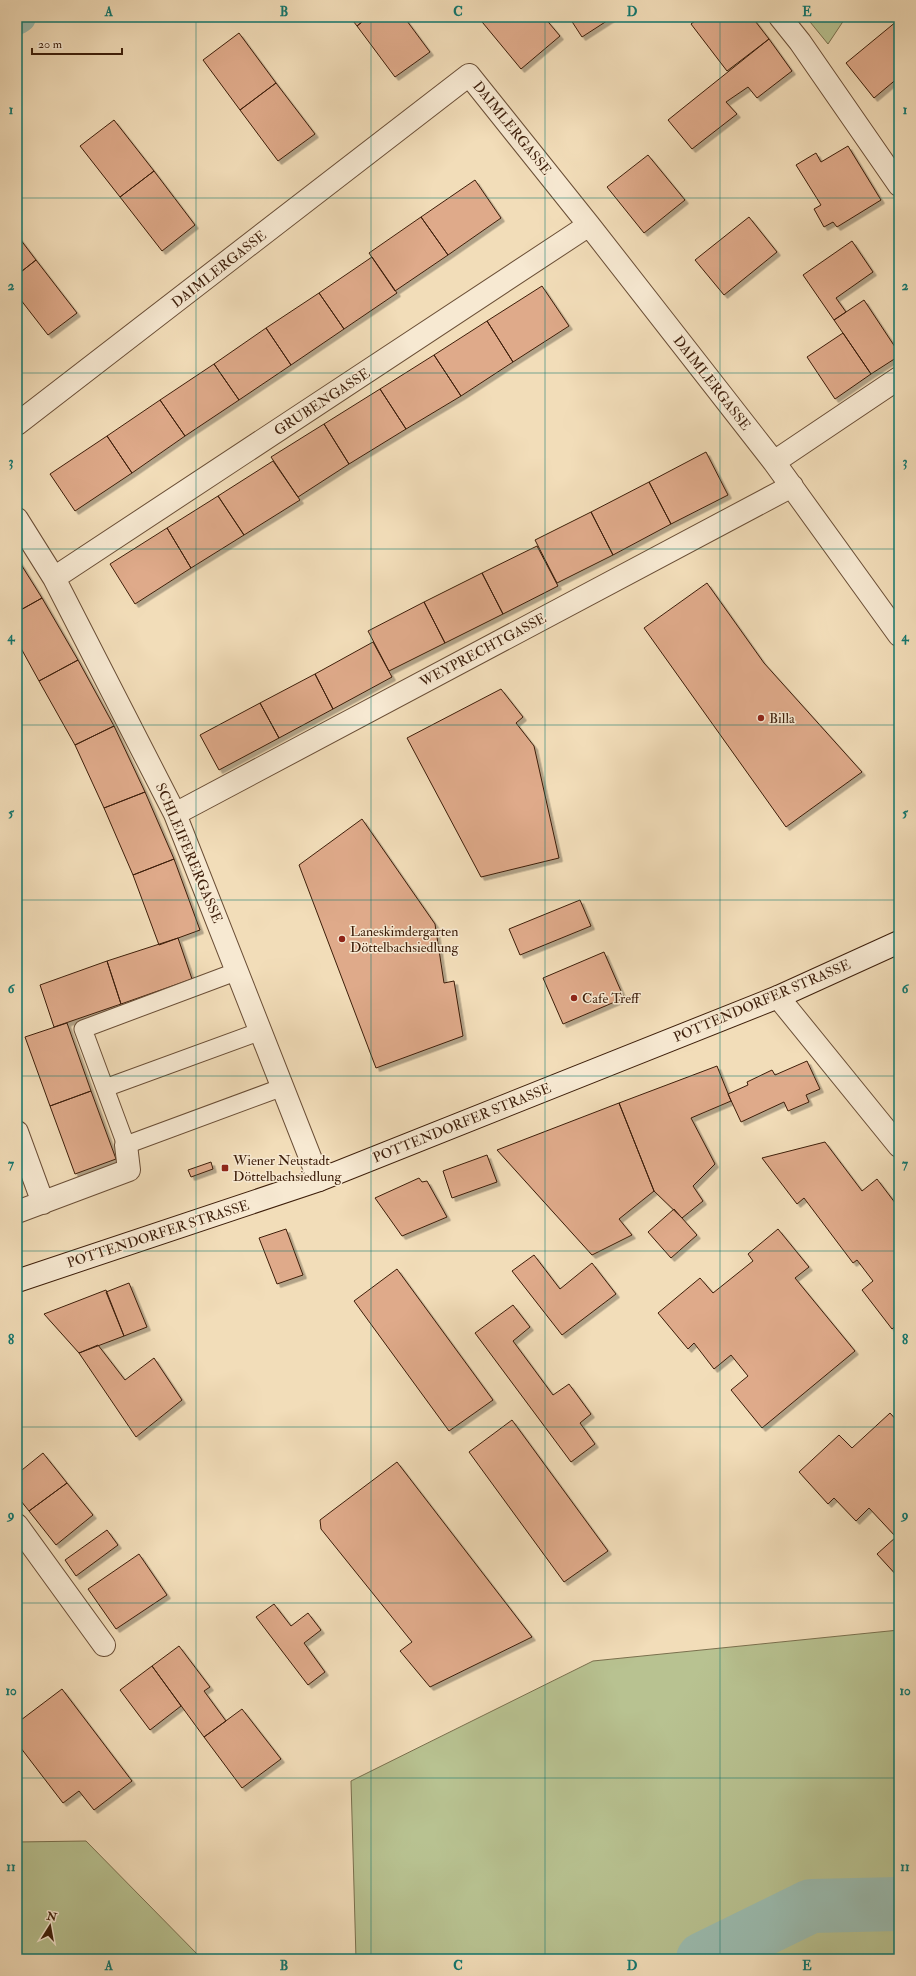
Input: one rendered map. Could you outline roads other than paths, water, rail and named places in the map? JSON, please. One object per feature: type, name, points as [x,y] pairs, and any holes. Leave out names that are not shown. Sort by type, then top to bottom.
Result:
[{"type":"street","points":[[780,17],[800,42],[899,185]]},
{"type":"street","name":"DAIMLERGASSE","points":[[17,424],[469,76],[589,225],[774,462],[899,635]]},
{"type":"street","name":"GRUBENGASSE","points":[[54,578],[589,225]]},
{"type":"street","points":[[774,462],[899,378]]},
{"type":"street","name":"WEYPRECHTGASSE","points":[[175,814],[792,486]]},
{"type":"street","name":"SCHLEIFERERGASSE","points":[[17,518],[54,578],[175,814],[319,1180]]},
{"type":"street","name":"POTTENDORFER STRASSE","points":[[17,1281],[319,1180],[778,997],[899,942]]},
{"type":"street","points":[[778,997],[899,1146]]},
{"type":"street","points":[[17,1132],[43,1203]]},
{"type":"street","points":[[17,1212],[129,1170],[126,1145]]},
{"type":"street","points":[[17,1525],[104,1645]]},
{"type":"lane","points":[[238,971],[83,1029],[126,1145],[283,1087]]},
{"type":"lane","points":[[105,1088],[261,1031]]},
{"type":"waterway","points":[[703,1959],[811,1906],[899,1904]]},
{"type":"place","name":"Billa","points":[[761,718]]},
{"type":"place","name":"Laneskimdergarten Döttelbachsiedlung","points":[[342,939]]},
{"type":"place","name":"Cafe Treff","points":[[574,998]]},
{"type":"place","name":"Wiener Neustadt Döttelbachsiedlung","points":[[225,1168]]}]
